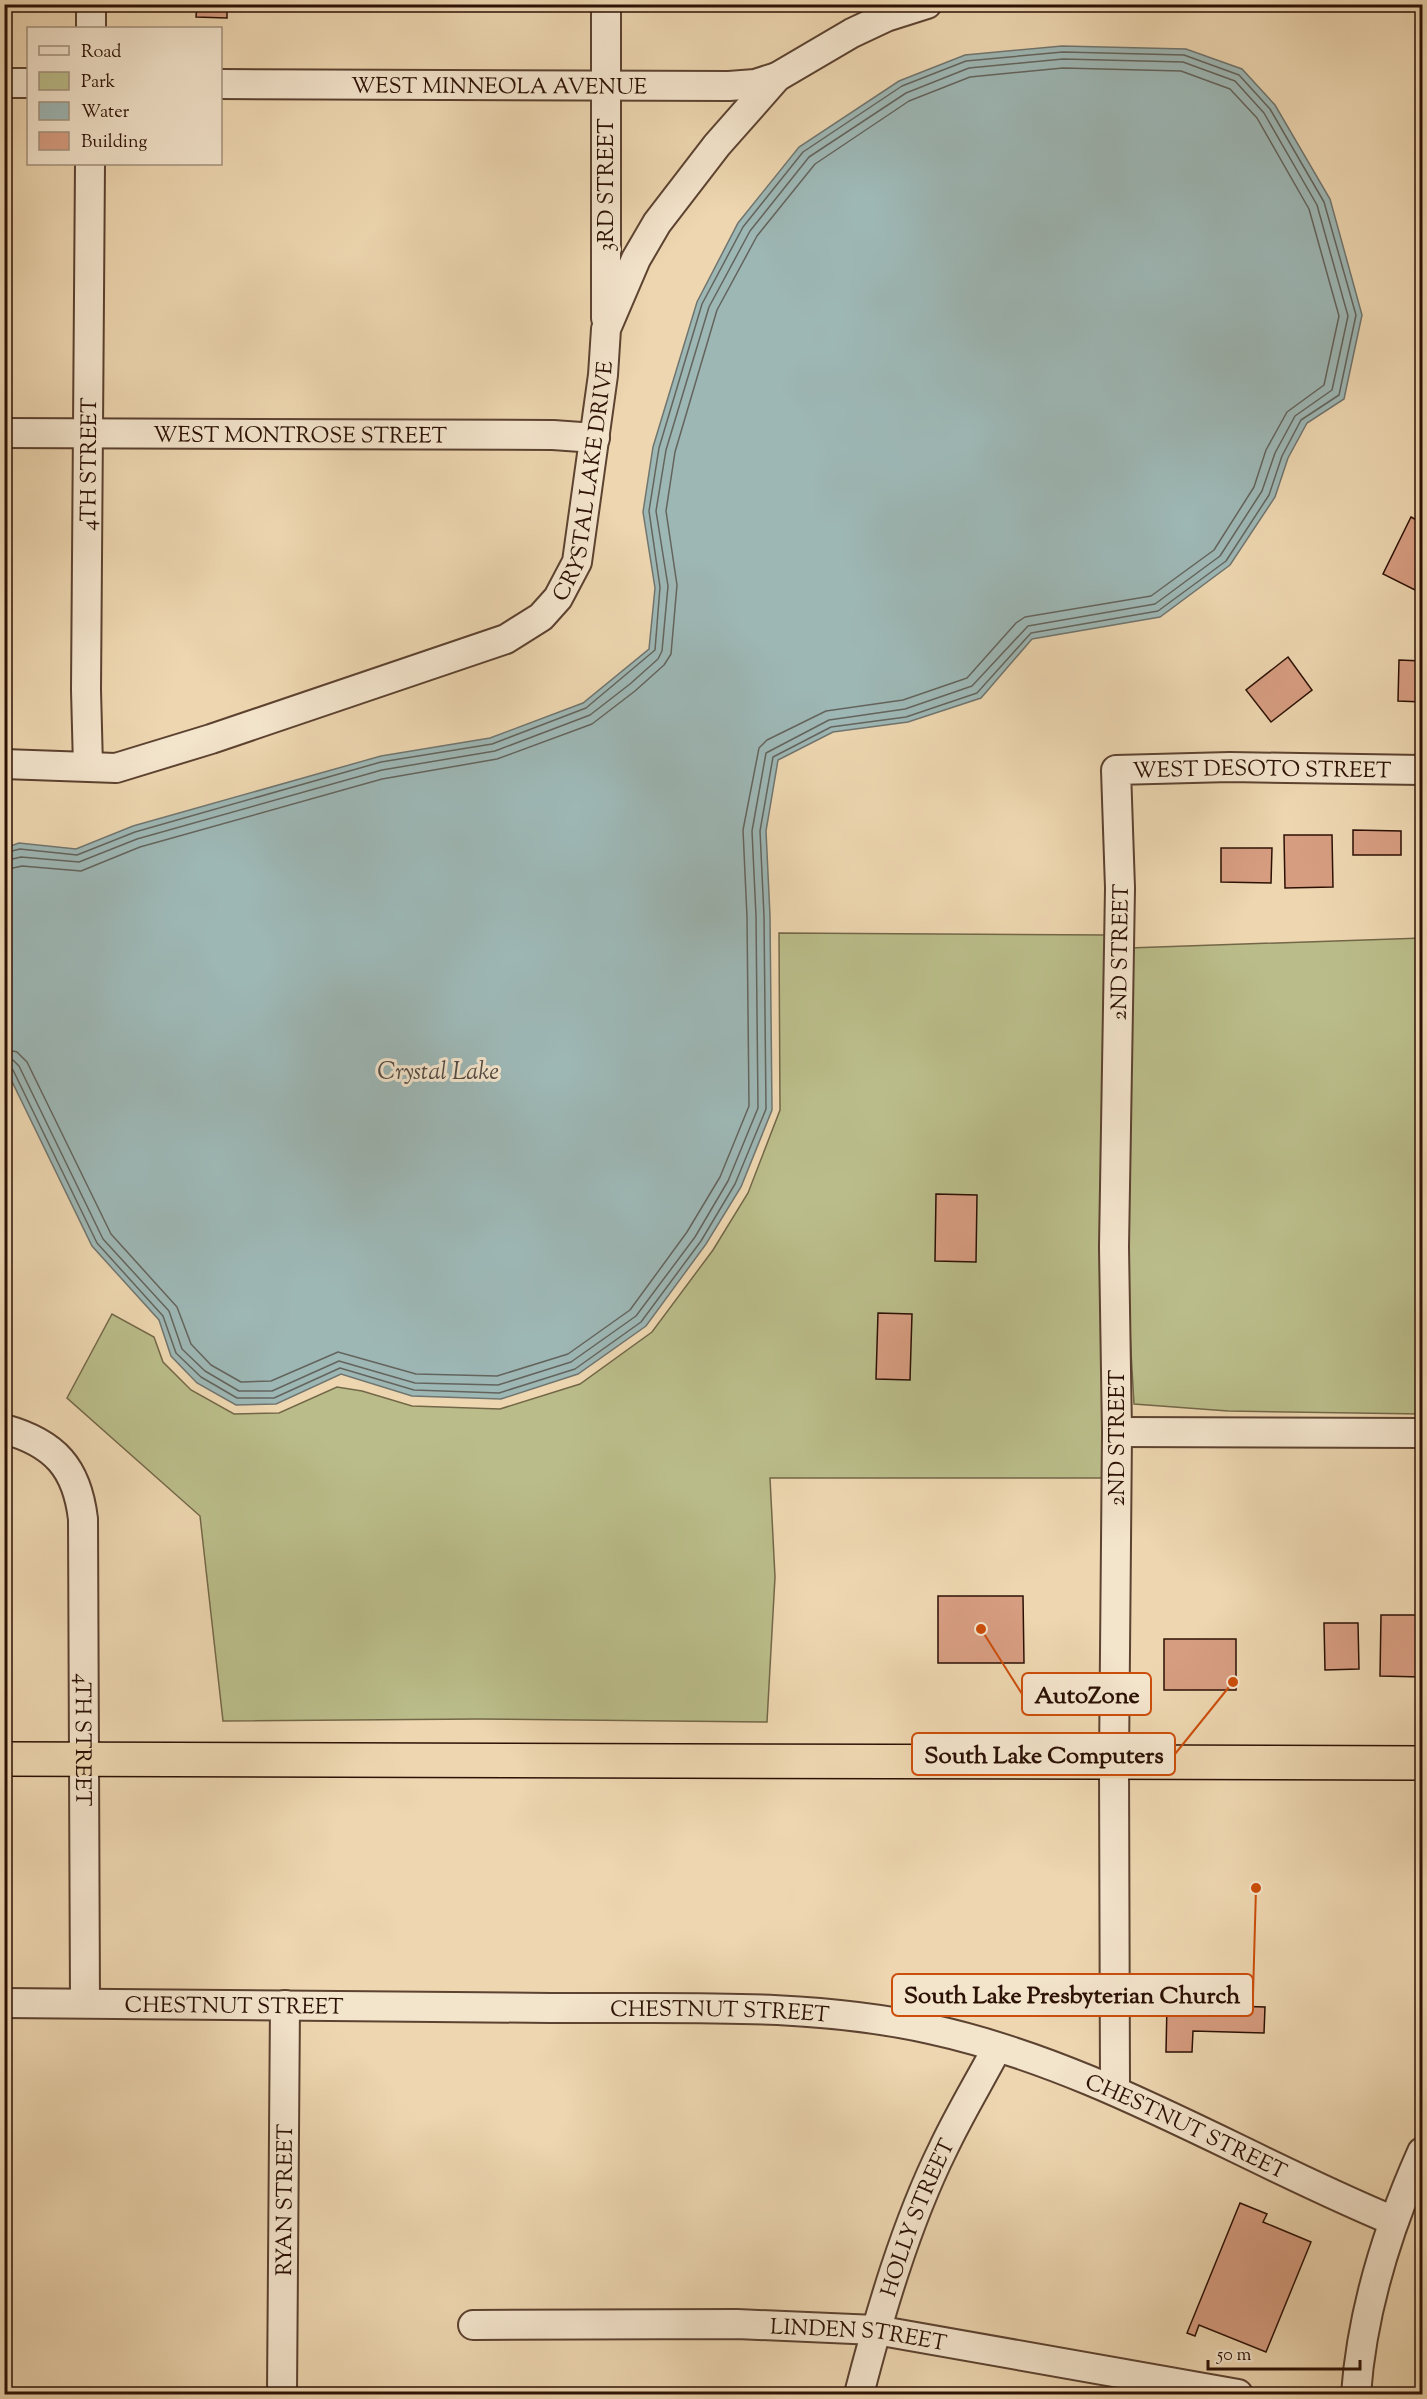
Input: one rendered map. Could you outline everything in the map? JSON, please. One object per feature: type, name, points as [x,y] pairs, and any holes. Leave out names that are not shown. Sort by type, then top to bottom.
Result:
[{"type":"highway","points":[[4,1759],[1422,1763]]},
{"type":"street","points":[[91,4],[91,27]]},
{"type":"street","name":"3RD STREET","points":[[606,4],[606,329]]},
{"type":"street","name":"CRYSTAL LAKE DRIVE","points":[[88,766],[116,768],[211,739],[519,633],[541,617],[558,598],[574,570],[583,531],[606,329],[636,260],[657,223],[717,145],[777,77],[852,33],[886,17],[927,4]]},
{"type":"street","name":"WEST MINNEOLA AVENUE","points":[[222,84],[729,86],[755,84],[777,77]]},
{"type":"street","points":[[4,83],[27,83]]},
{"type":"street","name":"4TH STREET","points":[[88,766],[86,690],[90,165]]},
{"type":"street","name":"WEST MONTROSE STREET","points":[[4,434],[553,435],[595,438]]},
{"type":"street","points":[[4,764],[88,766]]},
{"type":"street","name":"WEST DESOTO STREET","points":[[1116,786],[1116,770],[1230,767],[1422,770]]},
{"type":"street","name":"2ND STREET","points":[[1115,2090],[1114,1762],[1117,1432],[1114,1247],[1120,888],[1116,786]]},
{"type":"street","name":"4TH STREET","points":[[4,1430],[23,1434],[62,1460],[73,1476],[81,1499],[84,1520],[85,2003]]},
{"type":"street","points":[[1117,1432],[1422,1433]]},
{"type":"street","name":"CHESTNUT STREET","points":[[4,2003],[807,2012],[881,2020],[934,2030],[1072,2071],[1324,2191],[1394,2221]]},
{"type":"street","name":"RYAN STREET","points":[[282,2394],[285,2005]]},
{"type":"street","name":"HOLLY STREET","points":[[859,2394],[876,2330],[919,2203],[943,2148],[997,2048]]},
{"type":"street","points":[[1356,2394],[1360,2353],[1371,2303],[1394,2221],[1422,2152]]},
{"type":"street","name":"LINDEN STREET","points":[[473,2325],[737,2324],[876,2330],[1238,2394]]},
{"type":"green space","points":[[779,933],[1109,935],[1106,1478],[770,1478],[775,1577],[767,1722],[478,1719],[223,1721],[200,1516],[67,1398],[112,1314],[154,1337],[163,1362],[191,1390],[234,1414],[279,1413],[337,1387],[362,1391],[412,1406],[500,1409],[580,1384],[652,1332],[713,1250],[748,1193],[780,1110]]},
{"type":"green space","points":[[1422,938],[1422,1414],[1228,1411],[1134,1404],[1125,1247],[1129,948]]},
{"type":"water","name":"Crystal Lake","points":[[1062,46],[1186,49],[1242,69],[1275,105],[1330,199],[1362,315],[1344,399],[1307,423],[1288,458],[1275,497],[1230,565],[1160,617],[1032,639],[981,698],[908,722],[833,732],[778,760],[766,831],[770,916],[772,1110],[741,1187],[706,1244],[646,1326],[578,1374],[501,1399],[412,1396],[341,1374],[276,1404],[236,1405],[197,1383],[171,1356],[159,1320],[92,1246],[5,1067],[5,848],[19,843],[76,849],[133,826],[381,756],[490,738],[583,703],[649,649],[655,588],[643,512],[653,447],[697,302],[738,223],[799,147],[899,81],[965,55]]},
{"type":"building","points":[[197,4],[227,4],[227,18],[196,17]]},
{"type":"building","points":[[1411,517],[1422,523],[1422,579],[1417,591],[1383,574]]},
{"type":"building","points":[[1288,657],[1312,690],[1271,722],[1246,690]]},
{"type":"building","points":[[1399,660],[1422,661],[1422,702],[1398,701]]},
{"type":"building","points":[[1353,830],[1401,831],[1401,855],[1353,855]]},
{"type":"building","points":[[1284,835],[1332,835],[1333,887],[1285,888]]},
{"type":"building","points":[[1221,848],[1272,848],[1271,883],[1221,882]]},
{"type":"building","points":[[936,1194],[977,1195],[976,1262],[935,1261]]},
{"type":"building","points":[[878,1313],[912,1314],[910,1380],[876,1379]]},
{"type":"building","points":[[938,1596],[1023,1596],[1024,1663],[938,1663]]},
{"type":"building","points":[[1381,1615],[1422,1615],[1422,1677],[1380,1676]]},
{"type":"building","points":[[1324,1623],[1358,1623],[1359,1669],[1325,1670]]},
{"type":"building","points":[[1164,1639],[1236,1639],[1236,1690],[1164,1690]]},
{"type":"building","points":[[1167,2004],[1265,2007],[1264,2033],[1193,2031],[1192,2052],[1166,2052]]},
{"type":"building","points":[[1240,2203],[1267,2214],[1263,2222],[1311,2242],[1266,2352],[1199,2325],[1195,2336],[1187,2333]]},
{"type":"building","points":[[1422,2305],[1422,2343],[1416,2342]]},
{"type":"place","name":"AutoZone","points":[[981,1629]]},
{"type":"place","name":"South Lake Computers","points":[[1233,1682]]},
{"type":"place","name":"South Lake Presbyterian Church","points":[[1256,1888]]}]
